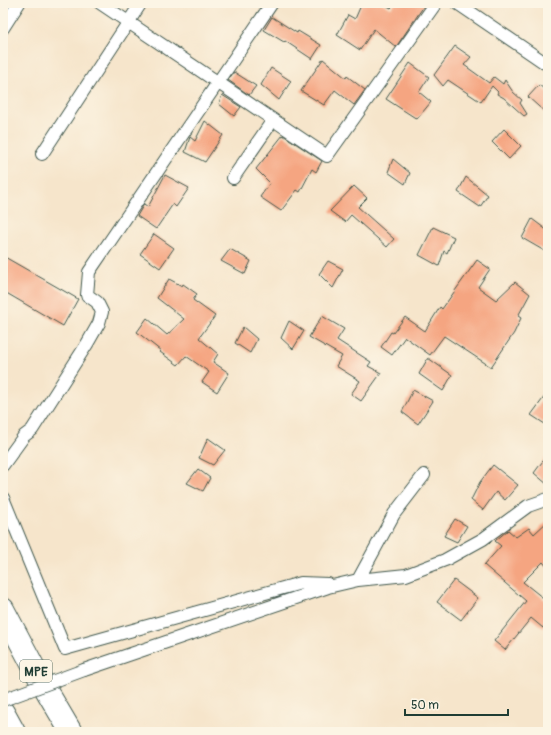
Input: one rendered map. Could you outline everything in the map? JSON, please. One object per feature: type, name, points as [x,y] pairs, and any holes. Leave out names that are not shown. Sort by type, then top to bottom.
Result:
[{"type":"highway","name":"MPE","points":[[3,609],[41,681],[71,732]]},
{"type":"highway","points":[[3,712],[14,732]]},
{"type":"street","points":[[3,28],[19,3]]},
{"type":"street","points":[[100,3],[327,156],[436,3]]},
{"type":"street","points":[[42,154],[141,3]]},
{"type":"street","points":[[3,465],[24,436],[32,430],[99,323],[102,312],[97,302],[87,295],[89,272],[272,3]]},
{"type":"street","points":[[457,3],[548,65]]},
{"type":"street","points":[[233,178],[273,120]]},
{"type":"street","points":[[358,580],[394,514],[424,475]]},
{"type":"street","points":[[3,498],[65,649],[301,582],[338,584]]},
{"type":"street","points":[[3,700],[84,670],[338,584],[358,580],[406,575],[445,560],[483,539],[528,506],[548,499]]},
{"type":"building","points":[[362,3],[382,3],[391,8],[396,3],[426,3],[396,47],[374,29],[360,50],[337,35],[348,15],[355,19]]},
{"type":"building","points":[[272,17],[297,33],[298,31],[321,45],[312,59],[285,41],[284,42],[264,30]]},
{"type":"building","points":[[455,46],[471,57],[464,65],[489,83],[494,77],[503,84],[505,80],[513,92],[522,100],[520,103],[527,114],[524,116],[504,98],[497,94],[498,92],[492,86],[481,102],[448,80],[443,86],[434,75]]},
{"type":"building","points":[[323,59],[346,78],[347,76],[365,90],[354,105],[335,90],[324,105],[301,91]]},
{"type":"building","points":[[410,63],[429,77],[419,92],[431,102],[417,119],[386,99]]},
{"type":"building","points":[[271,68],[291,81],[279,100],[261,85]]},
{"type":"building","points":[[234,72],[256,86],[249,95],[228,80]]},
{"type":"building","points":[[539,85],[548,92],[548,115],[528,97]]},
{"type":"building","points":[[222,95],[241,107],[234,116],[219,104]]},
{"type":"building","points":[[205,121],[223,135],[205,162],[185,152],[190,137],[195,141]]},
{"type":"building","points":[[504,129],[521,146],[509,159],[492,142]]},
{"type":"building","points":[[283,135],[322,161],[316,172],[312,169],[300,192],[297,190],[281,211],[260,197],[270,183],[256,169]]},
{"type":"building","points":[[393,159],[410,173],[405,184],[388,172]]},
{"type":"building","points":[[165,175],[189,188],[176,207],[173,204],[156,229],[137,216],[144,204],[148,207]]},
{"type":"building","points":[[466,177],[488,195],[480,207],[458,192]]},
{"type":"building","points":[[354,186],[367,198],[358,207],[394,239],[387,247],[351,215],[345,222],[330,211]]},
{"type":"building","points":[[532,219],[548,231],[548,253],[522,238]]},
{"type":"building","points":[[433,227],[454,237],[447,253],[444,251],[439,266],[419,255]]},
{"type":"building","points":[[154,234],[174,248],[160,268],[140,254]]},
{"type":"building","points":[[230,249],[251,261],[245,274],[221,261]]},
{"type":"building","points":[[3,256],[78,299],[63,326],[3,291]]},
{"type":"building","points":[[477,260],[490,269],[478,287],[496,300],[515,282],[530,294],[518,316],[521,318],[514,333],[491,367],[444,336],[430,355],[405,337],[392,355],[381,347],[391,332],[393,333],[405,317],[425,331],[440,307],[442,309]]},
{"type":"building","points":[[328,261],[343,269],[333,288],[319,274]]},
{"type":"building","points":[[169,279],[182,286],[183,284],[197,294],[193,300],[215,316],[199,338],[218,354],[213,362],[229,373],[217,392],[202,382],[209,372],[186,356],[178,365],[137,332],[147,318],[167,335],[184,319],[157,298]]},
{"type":"building","points":[[322,316],[344,329],[337,340],[371,362],[368,366],[381,373],[361,401],[351,394],[360,381],[336,366],[342,356],[309,337]]},
{"type":"building","points":[[289,321],[304,331],[293,349],[281,338]]},
{"type":"building","points":[[243,327],[257,339],[250,353],[235,343]]},
{"type":"building","points":[[428,358],[452,375],[443,391],[419,374]]},
{"type":"building","points":[[413,390],[433,401],[418,424],[402,412]]},
{"type":"building","points":[[548,392],[548,426],[531,415]]},
{"type":"building","points":[[208,438],[225,450],[213,465],[199,458]]},
{"type":"building","points":[[548,454],[548,485],[534,473]]},
{"type":"building","points":[[493,465],[518,485],[505,500],[496,492],[483,510],[471,500],[480,482]]},
{"type":"building","points":[[198,469],[210,478],[203,491],[187,483]]},
{"type":"building","points":[[455,519],[467,526],[457,542],[444,536]]},
{"type":"building","points":[[548,521],[548,568],[543,562],[523,582],[548,602],[548,621],[543,628],[531,618],[505,650],[494,641],[526,601],[484,565],[501,546],[495,541],[508,530],[516,537],[529,528],[534,534]]},
{"type":"building","points":[[454,580],[478,598],[461,620],[437,602]]}]
